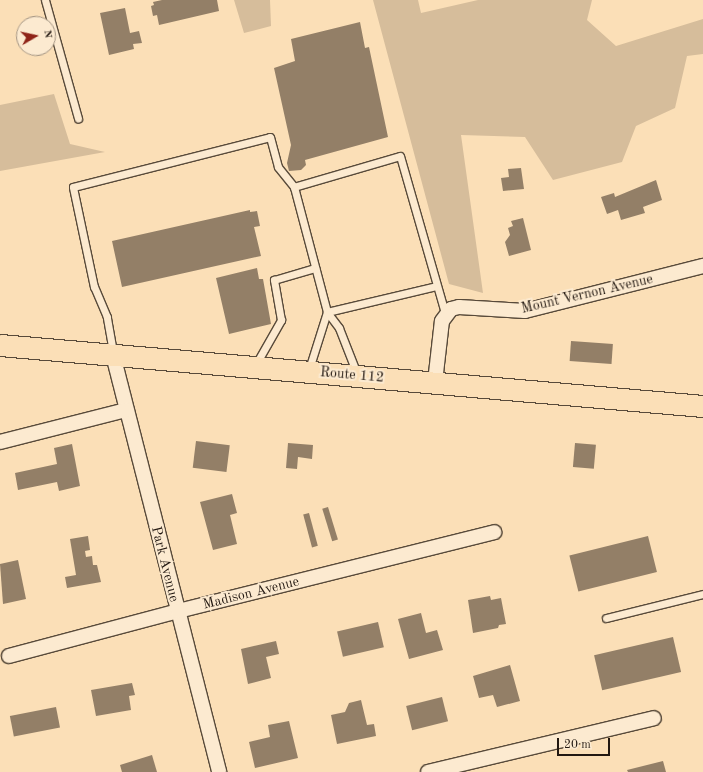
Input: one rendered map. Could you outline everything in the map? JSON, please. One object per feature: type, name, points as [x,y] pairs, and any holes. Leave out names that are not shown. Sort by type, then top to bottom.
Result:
[{"type":"main road","name":"Route 112","points":[[0,345],[308,372],[702,403]]},
{"type":"street","name":"Mount Vernon Avenue","points":[[445,313],[459,307],[525,311],[703,266]]},
{"type":"street","points":[[435,382],[442,321],[445,313]]},
{"type":"street","name":"Park Avenue","points":[[113,355],[219,772]]},
{"type":"street","points":[[0,442],[126,410]]},
{"type":"street","name":"Madison Avenue","points":[[9,656],[178,611],[494,532]]},
{"type":"street","points":[[428,772],[654,718]]},
{"type":"lane","points":[[45,0],[78,118]]},
{"type":"lane","points":[[113,355],[107,317],[94,287],[73,187],[270,137],[278,166],[294,187],[327,312],[339,328],[358,376]]},
{"type":"lane","points":[[294,187],[400,156],[436,286],[445,313]]},
{"type":"lane","points":[[254,367],[281,320],[274,280],[315,268]]},
{"type":"lane","points":[[327,312],[436,286]]},
{"type":"lane","points":[[308,372],[327,312]]},
{"type":"lane","points":[[606,618],[703,594]]},
{"type":"shaded area","points":[[234,0],[270,0],[271,26],[244,33]]},
{"type":"shaded area","points":[[373,0],[418,0],[421,13],[478,0],[592,0],[587,20],[616,46],[703,19],[703,54],[687,56],[675,108],[636,126],[622,162],[553,180],[525,137],[461,135],[483,293],[449,284]]},
{"type":"shaded area","points":[[54,94],[70,144],[105,152],[0,171],[0,105]]},
{"type":"building","points":[[162,0],[217,0],[219,11],[159,25],[157,15],[153,16],[151,6],[154,5],[153,2]]},
{"type":"building","points":[[125,8],[130,33],[139,31],[142,43],[133,44],[134,49],[109,55],[100,13]]},
{"type":"building","points":[[360,22],[365,48],[369,47],[388,137],[305,160],[306,165],[301,170],[289,171],[287,163],[291,145],[274,68],[295,61],[291,39]]},
{"type":"building","points":[[521,168],[524,189],[503,191],[501,178],[509,177],[508,169]]},
{"type":"building","points":[[656,180],[662,200],[643,207],[645,213],[621,220],[618,210],[607,214],[601,197],[614,193],[615,197]]},
{"type":"building","points":[[250,210],[250,212],[257,211],[260,226],[254,227],[261,256],[122,287],[112,241]]},
{"type":"building","points":[[523,218],[531,250],[509,256],[505,242],[510,235],[508,228],[513,226],[511,221]]},
{"type":"building","points":[[257,268],[259,279],[263,279],[271,324],[229,334],[216,278]]},
{"type":"building","points":[[571,341],[613,344],[612,364],[570,361]]},
{"type":"building","points":[[196,441],[230,445],[226,472],[193,468]]},
{"type":"building","points":[[288,443],[313,445],[312,459],[298,457],[297,469],[286,468]]},
{"type":"building","points":[[575,443],[596,445],[594,469],[573,467]]},
{"type":"building","points":[[72,444],[80,486],[59,491],[57,482],[18,490],[15,473],[57,464],[54,448]]},
{"type":"building","points":[[232,494],[237,513],[230,515],[237,544],[213,550],[200,502]]},
{"type":"building","points":[[328,507],[338,540],[332,541],[322,509]]},
{"type":"building","points":[[309,513],[318,546],[312,547],[303,515]]},
{"type":"building","points":[[88,536],[90,550],[85,551],[86,557],[92,556],[93,565],[97,565],[101,582],[67,588],[65,577],[76,575],[70,539]]},
{"type":"building","points":[[648,536],[657,572],[578,591],[569,556]]},
{"type":"building","points":[[18,560],[26,599],[3,604],[0,564]]},
{"type":"building","points":[[490,596],[491,600],[501,598],[506,624],[499,625],[498,628],[473,633],[468,600]]},
{"type":"building","points":[[421,613],[426,633],[437,630],[443,650],[409,659],[398,619]]},
{"type":"building","points":[[378,622],[384,647],[343,657],[337,631]]},
{"type":"building","points":[[673,637],[681,672],[602,690],[594,655]]},
{"type":"building","points":[[276,641],[279,654],[266,657],[271,678],[248,684],[241,649]]},
{"type":"building","points":[[510,665],[520,701],[497,707],[493,695],[479,698],[473,676]]},
{"type":"building","points":[[132,683],[135,695],[129,696],[131,710],[96,716],[91,690]]},
{"type":"building","points":[[442,697],[448,721],[412,730],[406,706]]},
{"type":"building","points":[[361,700],[367,725],[374,724],[376,736],[337,744],[331,715],[345,712],[349,703]]},
{"type":"building","points":[[56,707],[60,728],[14,737],[10,716]]},
{"type":"building","points":[[289,721],[298,758],[255,768],[249,742],[270,737],[268,725]]},
{"type":"building","points":[[152,755],[157,772],[122,772],[120,765]]},
{"type":"building","points":[[663,761],[666,772],[628,772],[627,770]]}]
